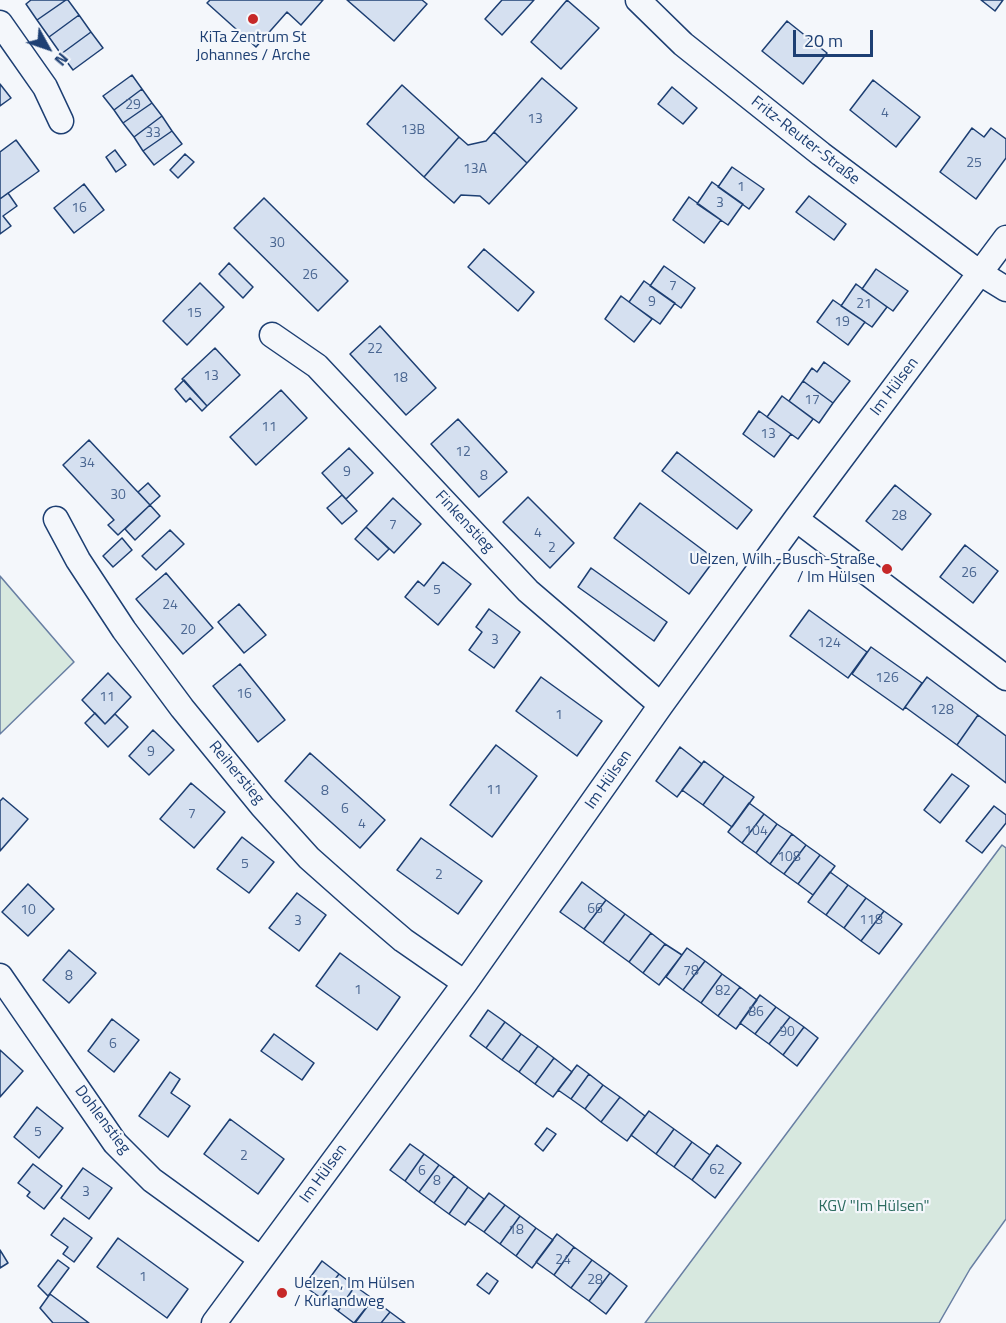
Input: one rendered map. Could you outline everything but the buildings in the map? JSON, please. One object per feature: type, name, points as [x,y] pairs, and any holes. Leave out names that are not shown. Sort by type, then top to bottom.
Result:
[{"type":"street","name":"Fritz-Reuter-Straße","points":[[638,0],[683,44],[821,154],[980,273],[1006,289]]},
{"type":"street","points":[[0,23],[45,87],[61,121]]},
{"type":"street","name":"Im Hülsen","points":[[218,1321],[261,1258],[465,983],[661,705],[796,519],[1006,238]]},
{"type":"street","name":"Finkenstieg","points":[[272,335],[317,366],[528,591],[661,705]]},
{"type":"street","name":"Reiherstieg","points":[[56,519],[78,560],[124,630],[182,708],[262,806],[309,858],[403,940],[465,983]]},
{"type":"street","points":[[796,519],[1006,678]]},
{"type":"street","name":"Dohlenstieg","points":[[0,976],[115,1143],[152,1180],[261,1258]]},
{"type":"green space","points":[[0,576],[74,662],[0,734]]},
{"type":"green space","name":"KGV \"Im Hülsen\"","points":[[1002,845],[1006,848],[1006,1219],[970,1269],[939,1323],[645,1323]]},
{"type":"place","name":"KiTa Zentrum St Johannes / Arche","points":[[253,19]]},
{"type":"place","name":"Uelzen, Wilh.-Busch-Straße / Im Hülsen","points":[[887,569]]},
{"type":"place","name":"Uelzen, Im Hülsen / Kurlandweg","points":[[282,1293]]}]
